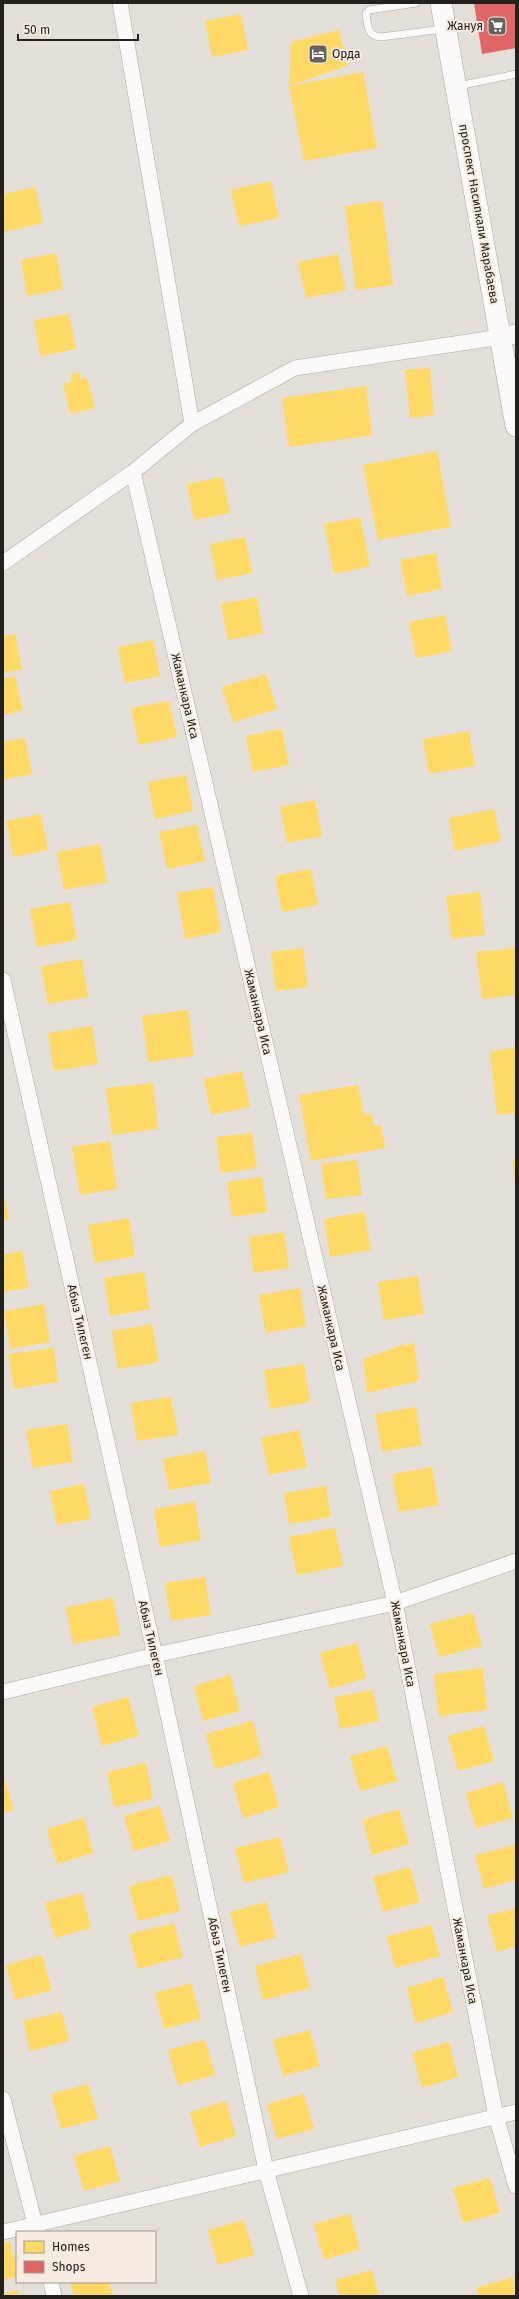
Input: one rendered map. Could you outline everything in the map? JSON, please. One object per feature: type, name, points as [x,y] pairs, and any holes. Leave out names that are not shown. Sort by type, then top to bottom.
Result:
[{"type":"main road","name":"проспект Насипкали Марабаева","points":[[441,3],[456,87],[508,335],[516,426]]},
{"type":"street","points":[[120,3],[192,424]]},
{"type":"street","points":[[3,564],[134,472],[192,424],[295,368],[508,335]]},
{"type":"street","name":"Жаманкара Иса","points":[[134,472],[395,1603],[496,2116],[516,2186]]},
{"type":"street","name":"Абыз Тилеген","points":[[3,980],[155,1655],[266,2170],[302,2296]]},
{"type":"street","points":[[3,1692],[155,1655],[395,1603],[516,1561]]},
{"type":"street","points":[[3,2098],[36,2228]]},
{"type":"street","points":[[3,2232],[36,2228],[266,2170],[516,2112]]},
{"type":"street","points":[[51,2283],[54,2296]]},
{"type":"lane","points":[[416,3],[369,10],[366,14],[369,32],[373,36],[381,37],[446,28]]},
{"type":"lane","points":[[456,87],[516,74]]},
{"type":"building: Homes","points":[[241,14],[248,50],[212,57],[205,21]]},
{"type":"building: Homes","name":"Орда","points":[[339,30],[347,66],[289,86],[291,42]]},
{"type":"building: Homes","points":[[363,72],[377,148],[304,161],[289,86]]},
{"type":"building: Homes","points":[[271,181],[279,218],[239,226],[231,190]]},
{"type":"building: Homes","points":[[35,187],[43,223],[3,232],[3,194]]},
{"type":"building: Homes","points":[[382,201],[393,285],[356,290],[345,206]]},
{"type":"building: Homes","points":[[56,253],[63,289],[27,296],[21,260]]},
{"type":"building: Homes","points":[[338,254],[346,290],[306,298],[298,262]]},
{"type":"building: Homes","points":[[69,314],[76,349],[40,356],[34,320]]},
{"type":"building: Homes","points":[[430,368],[434,415],[410,418],[405,370]]},
{"type":"building: Homes","points":[[80,372],[81,379],[87,378],[95,408],[70,414],[63,383],[72,382],[70,375]]},
{"type":"building: Homes","points":[[366,386],[372,435],[289,447],[282,398]]},
{"type":"building: Homes","points":[[437,451],[451,527],[378,540],[363,465]]},
{"type":"building: Homes","points":[[223,477],[230,513],[194,520],[187,484]]},
{"type":"building: Homes","points":[[360,517],[370,566],[334,574],[324,524]]},
{"type":"building: Homes","points":[[245,537],[252,573],[217,580],[210,544]]},
{"type":"building: Homes","points":[[436,553],[442,589],[407,596],[400,560]]},
{"type":"building: Homes","points":[[257,597],[263,633],[228,640],[221,604]]},
{"type":"building: Homes","points":[[445,615],[452,651],[416,658],[409,622]]},
{"type":"building: Homes","points":[[15,634],[22,669],[3,673],[3,636]]},
{"type":"building: Homes","points":[[153,640],[160,676],[125,683],[118,647]]},
{"type":"building: Homes","points":[[266,674],[277,709],[233,722],[222,687]]},
{"type":"building: Homes","points":[[15,676],[23,710],[3,715],[3,679]]},
{"type":"building: Homes","points":[[169,701],[177,737],[139,745],[131,708]]},
{"type":"building: Homes","points":[[282,729],[289,765],[253,772],[246,736]]},
{"type":"building: Homes","points":[[469,731],[475,766],[429,774],[423,739]]},
{"type":"building: Homes","points":[[25,738],[32,774],[3,780],[3,742]]},
{"type":"building: Homes","points":[[186,775],[193,811],[155,819],[148,782]]},
{"type":"building: Homes","points":[[315,800],[322,836],[287,843],[280,807]]},
{"type":"building: Homes","points":[[494,809],[501,841],[455,851],[449,818]]},
{"type":"building: Homes","points":[[41,814],[48,850],[13,857],[6,821]]},
{"type":"building: Homes","points":[[197,825],[205,861],[167,869],[159,832]]},
{"type":"building: Homes","points":[[100,844],[107,882],[64,890],[57,852]]},
{"type":"building: Homes","points":[[311,869],[318,905],[282,912],[275,876]]},
{"type":"building: Homes","points":[[213,887],[221,932],[185,939],[177,893]]},
{"type":"building: Homes","points":[[480,892],[485,935],[452,939],[446,896]]},
{"type":"building: Homes","points":[[70,902],[77,940],[37,947],[30,909]]},
{"type":"building: Homes","points":[[303,948],[308,987],[276,991],[271,952]]},
{"type":"building: Homes","points":[[516,948],[516,995],[482,999],[476,952]]},
{"type":"building: Homes","points":[[82,959],[88,997],[48,1004],[41,966]]},
{"type":"building: Homes","points":[[188,1010],[194,1056],[148,1062],[142,1016]]},
{"type":"building: Homes","points":[[92,1026],[98,1064],[54,1071],[48,1033]]},
{"type":"building: Homes","points":[[516,1047],[516,1113],[497,1115],[490,1052]]},
{"type":"building: Homes","points":[[242,1071],[250,1107],[211,1115],[204,1079]]},
{"type":"building: Homes","points":[[153,1083],[158,1129],[112,1135],[106,1088]]},
{"type":"building: Homes","points":[[358,1085],[364,1115],[371,1113],[374,1126],[381,1125],[385,1148],[311,1161],[299,1095]]},
{"type":"building: Homes","points":[[252,1133],[257,1168],[221,1173],[216,1137]]},
{"type":"building: Homes","points":[[110,1141],[117,1189],[80,1195],[72,1147]]},
{"type":"building: Homes","points":[[357,1160],[362,1195],[326,1199],[321,1164]]},
{"type":"building: Homes","points":[[512,1160],[516,1160],[516,1186],[515,1186]]},
{"type":"building: Homes","points":[[262,1177],[267,1212],[232,1217],[227,1182]]},
{"type":"building: Homes","points":[[3,1192],[9,1219],[3,1221]]},
{"type":"building: Homes","points":[[364,1212],[371,1250],[330,1257],[324,1219]]},
{"type":"building: Homes","points":[[129,1218],[135,1256],[95,1263],[88,1225]]},
{"type":"building: Homes","points":[[284,1232],[289,1268],[254,1273],[249,1237]]},
{"type":"building: Homes","points":[[22,1251],[29,1288],[3,1292],[3,1255]]},
{"type":"building: Homes","points":[[144,1272],[150,1309],[110,1316],[104,1278]]},
{"type":"building: Homes","points":[[418,1276],[424,1314],[384,1320],[378,1282]]},
{"type":"building: Homes","points":[[300,1288],[306,1326],[266,1333],[259,1295]]},
{"type":"building: Homes","points":[[44,1304],[50,1342],[10,1349],[4,1311]]},
{"type":"building: Homes","points":[[152,1324],[159,1362],[118,1369],[112,1331]]},
{"type":"building: Homes","points":[[414,1343],[419,1381],[367,1393],[363,1359],[399,1346]]},
{"type":"building: Homes","points":[[54,1348],[58,1382],[14,1389],[8,1354]]},
{"type":"building: Homes","points":[[304,1364],[310,1402],[270,1409],[264,1370]]},
{"type":"building: Homes","points":[[171,1397],[178,1435],[137,1441],[131,1403]]},
{"type":"building: Homes","points":[[416,1407],[422,1445],[382,1452],[375,1414]]},
{"type":"building: Homes","points":[[67,1424],[73,1462],[33,1468],[26,1430]]},
{"type":"building: Homes","points":[[299,1430],[307,1467],[269,1475],[261,1438]]},
{"type":"building: Homes","points":[[205,1451],[211,1483],[169,1490],[163,1459]]},
{"type":"building: Homes","points":[[432,1467],[439,1505],[399,1512],[392,1474]]},
{"type":"building: Homes","points":[[84,1484],[91,1519],[57,1525],[50,1491]]},
{"type":"building: Homes","points":[[326,1486],[331,1517],[289,1524],[284,1493]]},
{"type":"building: Homes","points":[[195,1502],[201,1540],[160,1547],[154,1509]]},
{"type":"building: Homes","points":[[335,1528],[343,1566],[297,1575],[289,1537]]},
{"type":"building: Homes","points":[[205,1577],[211,1615],[171,1621],[165,1583]]},
{"type":"building: Homes","points":[[113,1598],[120,1635],[73,1644],[66,1607]]},
{"type":"building: Homes","points":[[473,1613],[482,1646],[439,1657],[430,1624]]},
{"type":"building: Homes","points":[[357,1643],[366,1678],[330,1689],[320,1653]]},
{"type":"building: Homes","points":[[483,1668],[487,1710],[439,1716],[434,1674]]},
{"type":"building: Homes","points":[[230,1675],[240,1711],[203,1721],[194,1686]]},
{"type":"building: Homes","points":[[373,1690],[379,1721],[340,1729],[334,1697]]},
{"type":"building: Homes","points":[[128,1697],[139,1736],[102,1746],[92,1707]]},
{"type":"building: Homes","points":[[253,1721],[262,1756],[215,1769],[206,1734]]},
{"type":"building: Homes","points":[[484,1726],[494,1761],[458,1771],[448,1736]]},
{"type":"building: Homes","points":[[387,1746],[397,1781],[360,1791],[350,1756]]},
{"type":"building: Homes","points":[[146,1763],[153,1799],[114,1807],[107,1772]]},
{"type":"building: Homes","points":[[269,1772],[279,1807],[243,1818],[233,1783]]},
{"type":"building: Homes","points":[[3,1774],[14,1810],[3,1813]]},
{"type":"building: Homes","points":[[503,1782],[513,1818],[476,1828],[466,1793]]},
{"type":"building: Homes","points":[[160,1806],[170,1841],[134,1851],[124,1816]]},
{"type":"building: Homes","points":[[399,1809],[409,1844],[372,1855],[363,1820]]},
{"type":"building: Homes","points":[[84,1818],[93,1853],[57,1864],[47,1829]]},
{"type":"building: Homes","points":[[280,1837],[289,1872],[244,1883],[235,1848]]},
{"type":"building: Homes","points":[[516,1845],[516,1880],[484,1889],[475,1855]]},
{"type":"building: Homes","points":[[410,1867],[420,1902],[383,1912],[373,1877]]},
{"type":"building: Homes","points":[[172,1875],[180,1911],[138,1921],[129,1886]]},
{"type":"building: Homes","points":[[82,1893],[91,1928],[55,1938],[45,1903]]},
{"type":"building: Homes","points":[[266,1902],[276,1937],[240,1947],[230,1912]]},
{"type":"building: Homes","points":[[516,1908],[516,1946],[497,1952],[487,1916]]},
{"type":"building: Homes","points":[[174,1923],[183,1957],[138,1969],[129,1934]]},
{"type":"building: Homes","points":[[431,1925],[440,1956],[395,1968],[387,1936]]},
{"type":"building: Homes","points":[[301,1954],[310,1988],[263,2000],[255,1966]]},
{"type":"building: Homes","points":[[42,1955],[52,1990],[15,2000],[6,1965]]},
{"type":"building: Homes","points":[[443,1977],[453,2012],[416,2023],[407,1988]]},
{"type":"building: Homes","points":[[191,1983],[201,2019],[164,2029],[155,1993]]},
{"type":"building: Homes","points":[[62,2012],[69,2041],[30,2051],[23,2021]]},
{"type":"building: Homes","points":[[310,2030],[320,2066],[283,2076],[273,2040]]},
{"type":"building: Homes","points":[[205,2040],[215,2075],[178,2085],[168,2050]]},
{"type":"building: Homes","points":[[449,2042],[458,2077],[422,2088],[412,2053]]},
{"type":"building: Homes","points":[[88,2084],[98,2119],[61,2129],[51,2094]]},
{"type":"building: Homes","points":[[304,2094],[314,2129],[277,2139],[267,2104]]},
{"type":"building: Homes","points":[[226,2101],[236,2136],[200,2147],[190,2112]]},
{"type":"building: Homes","points":[[110,2146],[120,2181],[84,2191],[74,2156]]},
{"type":"building: Homes","points":[[490,2178],[500,2213],[463,2223],[453,2188]]},
{"type":"building: Homes","points":[[350,2214],[360,2249],[324,2260],[314,2224]]},
{"type":"building: Homes","points":[[244,2220],[254,2255],[218,2265],[208,2230]]},
{"type":"building: Homes","points":[[9,2241],[16,2264],[16,2277],[3,2280],[3,2243]]},
{"type":"building: Homes","points":[[372,2270],[379,2296],[340,2296],[335,2280]]},
{"type":"building: Homes","points":[[513,2277],[516,2296],[479,2296],[476,2288]]},
{"type":"building: Homes","points":[[70,2283],[109,2283],[113,2296],[74,2296]]},
{"type":"building: Homes","points":[[18,2290],[19,2296],[3,2296],[3,2294]]},
{"type":"building: Shops","name":"Жануя","points":[[474,3],[516,3],[516,48],[482,54]]},
{"type":"place","name":"Жануя","points":[[497,26]]},
{"type":"place","name":"Орда","points":[[318,54]]}]
